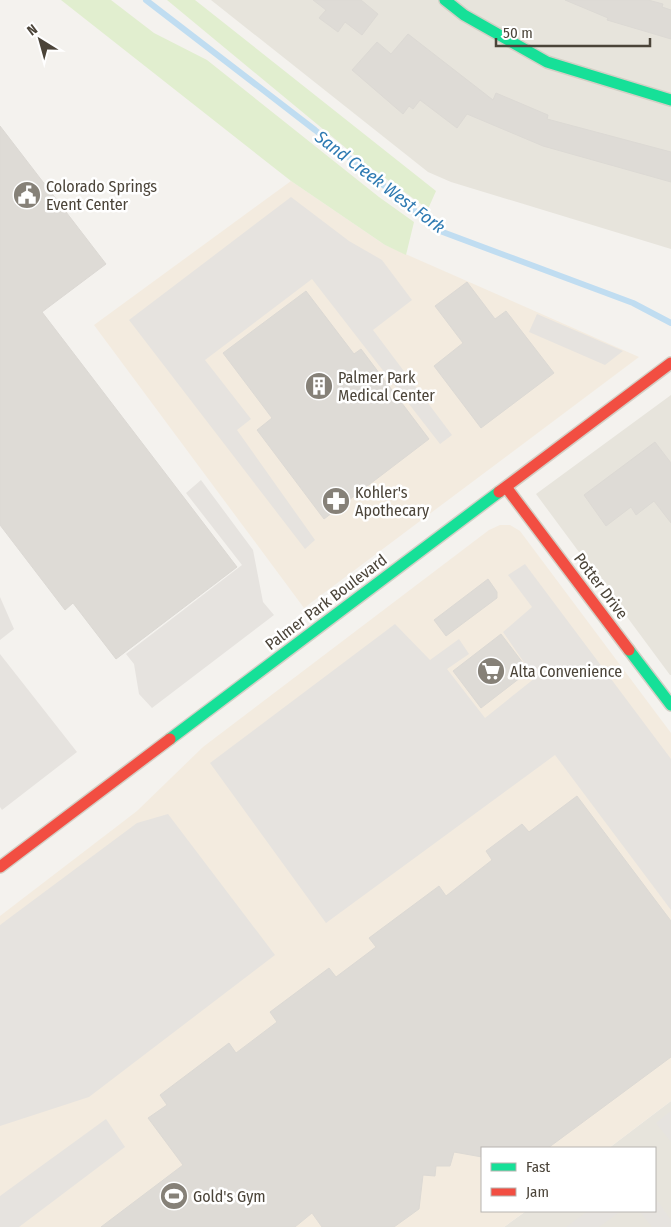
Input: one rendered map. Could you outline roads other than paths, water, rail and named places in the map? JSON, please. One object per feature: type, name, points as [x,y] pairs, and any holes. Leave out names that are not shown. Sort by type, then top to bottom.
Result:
[{"type":"main road","points":[[445,0],[464,15],[547,62],[671,100]]},
{"type":"main road","name":"Palmer Park Boulevard","points":[[0,867],[667,365]]},
{"type":"main road","name":"Potter Drive","points":[[506,487],[671,705]]},
{"type":"waterway","name":"Sand Creek West Fork","points":[[146,0],[315,130],[440,231],[633,303],[671,323]]},
{"type":"place","name":"Colorado Springs Event Center","points":[[27,195]]},
{"type":"place","name":"Palmer Park Medical Center","points":[[319,386]]},
{"type":"place","name":"Kohler's Apothecary","points":[[336,501]]},
{"type":"place","name":"Alta Convenience","points":[[491,671]]},
{"type":"place","name":"Gold's Gym","points":[[174,1196]]}]
